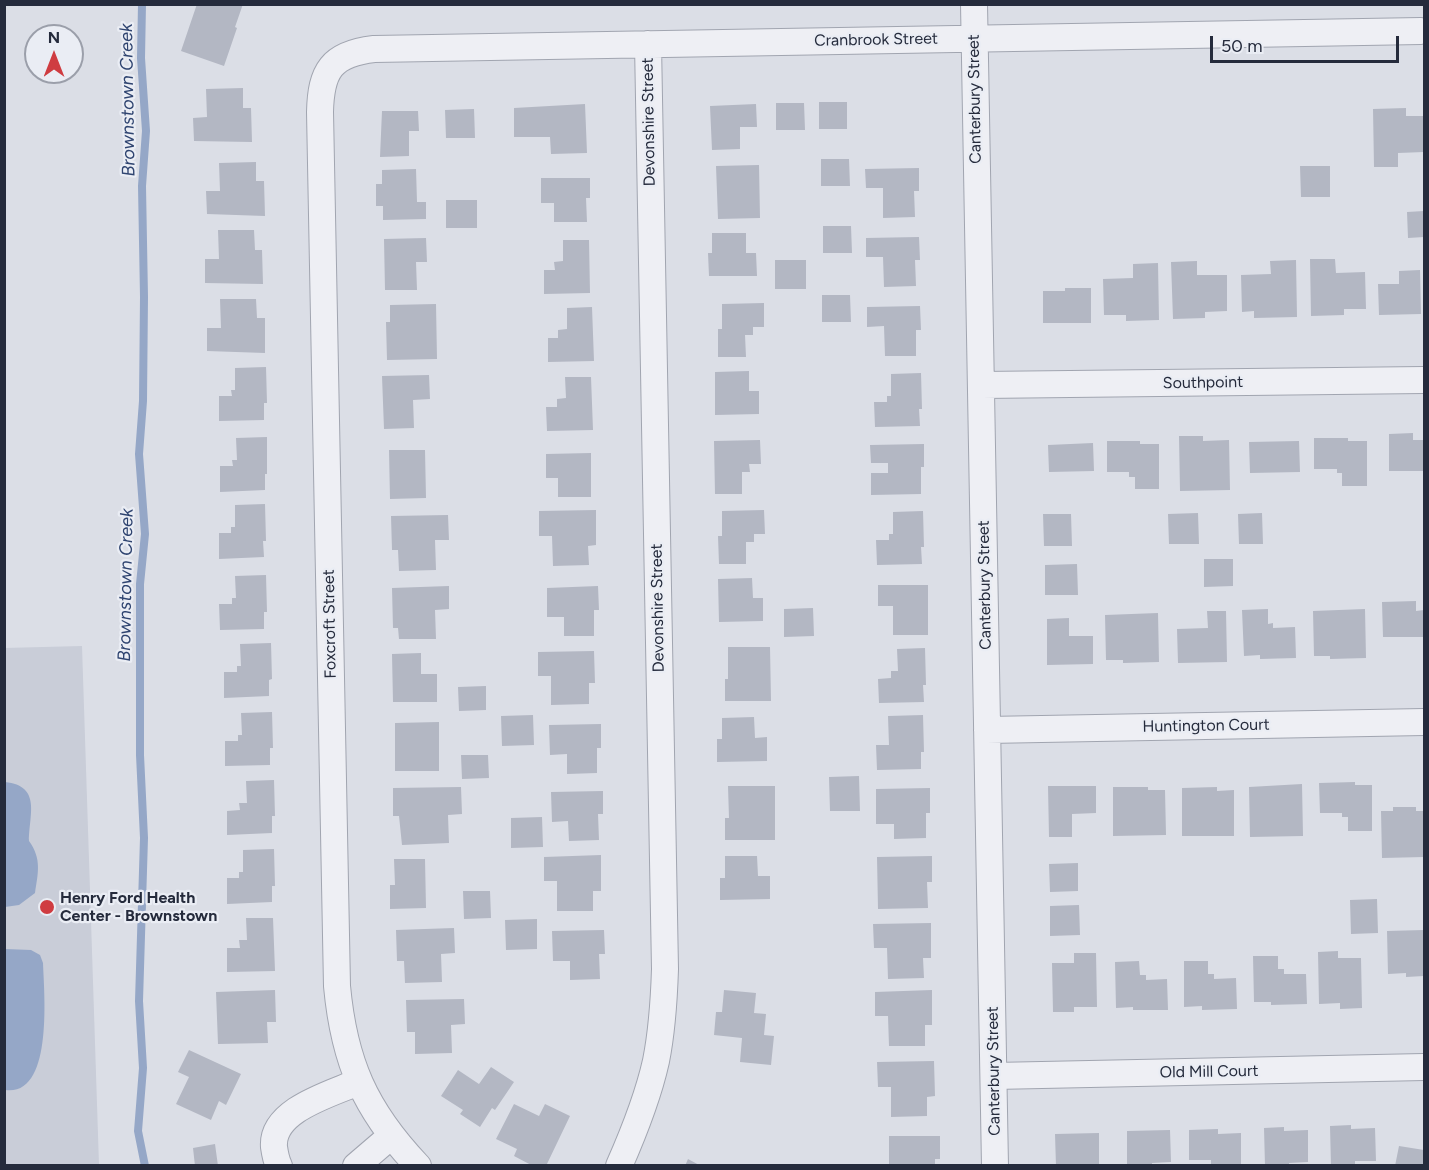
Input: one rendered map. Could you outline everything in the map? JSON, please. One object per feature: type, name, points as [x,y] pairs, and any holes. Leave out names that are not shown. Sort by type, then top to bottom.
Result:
[{"type":"street","name":"Canterbury Street","points":[[974,4],[995,1166]]},
{"type":"street","name":"Cranbrook Street","points":[[333,63],[358,51],[374,49],[1423,30]]},
{"type":"street","name":"Devonshire Street","points":[[619,1166],[640,1117],[656,1061],[664,1004],[665,969],[648,44]]},
{"type":"street","name":"Foxcroft Street","points":[[333,63],[323,82],[320,112],[337,986],[340,1021],[358,1082],[375,1114],[418,1166]]},
{"type":"street","name":"Southpoint","points":[[982,385],[1425,380]]},
{"type":"street","name":"Huntington Court","points":[[987,730],[1425,722]]},
{"type":"street","name":"Old Mill Court","points":[[994,1076],[1425,1067]]},
{"type":"street","points":[[279,1166],[276,1161],[274,1138],[280,1125],[292,1112],[358,1082]]},
{"type":"street","points":[[356,1166],[392,1136]]},
{"type":"shaded area","name":"Henry Ford Health Center - Brownstown","points":[[82,646],[99,1165],[5,1165],[4,648]]},
{"type":"water","points":[[5,782],[24,789],[29,796],[31,812],[29,841],[36,854],[38,866],[35,893],[19,905],[5,907]]},
{"type":"water","points":[[5,949],[31,950],[40,955],[43,963],[44,1018],[39,1061],[32,1077],[21,1088],[5,1090]]},
{"type":"building","points":[[197,4],[243,4],[224,66],[181,51]]},
{"type":"building","points":[[243,88],[243,108],[251,108],[252,142],[194,141],[193,118],[207,117],[206,89]]},
{"type":"building","points":[[819,102],[847,102],[847,129],[819,129]]},
{"type":"building","points":[[776,103],[804,103],[805,130],[776,130]]},
{"type":"building","points":[[585,104],[587,153],[551,154],[550,137],[514,137],[514,108]]},
{"type":"building","points":[[756,104],[757,127],[740,127],[740,149],[712,150],[710,106]]},
{"type":"building","points":[[1406,108],[1406,116],[1424,116],[1424,152],[1398,153],[1398,167],[1374,167],[1373,109]]},
{"type":"building","points":[[474,109],[475,138],[446,138],[445,110]]},
{"type":"building","points":[[382,111],[418,111],[419,131],[409,131],[409,156],[380,157]]},
{"type":"building","points":[[821,159],[849,159],[850,186],[821,186]]},
{"type":"building","points":[[256,162],[256,181],[264,181],[265,216],[207,214],[206,191],[220,191],[219,163]]},
{"type":"building","points":[[759,165],[760,218],[718,219],[716,166]]},
{"type":"building","points":[[1300,166],[1330,166],[1330,197],[1301,197]]},
{"type":"building","points":[[919,168],[919,191],[914,191],[915,217],[883,218],[883,188],[866,188],[865,169]]},
{"type":"building","points":[[416,169],[417,202],[426,202],[426,219],[383,220],[383,206],[376,206],[376,184],[382,184],[382,170]]},
{"type":"building","points":[[541,178],[590,178],[590,198],[586,198],[587,222],[554,222],[554,203],[541,203]]},
{"type":"building","points":[[446,200],[477,200],[477,228],[446,228]]},
{"type":"building","points":[[1424,211],[1424,237],[1408,238],[1407,212]]},
{"type":"building","points":[[823,226],[851,226],[852,253],[823,253]]},
{"type":"building","points":[[218,230],[254,230],[255,250],[262,250],[263,284],[205,283],[205,259],[219,259]]},
{"type":"building","points":[[712,233],[746,233],[746,253],[756,253],[757,276],[709,276],[708,253],[712,253]]},
{"type":"building","points":[[919,237],[920,260],[915,260],[916,286],[884,287],[883,257],[866,257],[866,238]]},
{"type":"building","points":[[426,238],[427,262],[416,262],[417,290],[385,290],[384,239]]},
{"type":"building","points":[[563,240],[589,240],[590,293],[544,294],[544,270],[555,270],[554,262],[563,261]]},
{"type":"building","points":[[1310,259],[1335,259],[1336,273],[1365,272],[1366,309],[1344,309],[1344,315],[1311,316]]},
{"type":"building","points":[[775,260],[806,260],[806,289],[775,289]]},
{"type":"building","points":[[1296,260],[1297,317],[1254,318],[1254,311],[1242,312],[1241,275],[1271,274],[1270,261]]},
{"type":"building","points":[[1197,261],[1197,275],[1227,275],[1227,311],[1205,312],[1205,318],[1173,319],[1171,262]]},
{"type":"building","points":[[1158,263],[1159,320],[1126,321],[1126,315],[1104,315],[1103,279],[1133,278],[1133,264]]},
{"type":"building","points":[[1420,270],[1421,314],[1379,315],[1378,284],[1399,284],[1399,271]]},
{"type":"building","points":[[1065,288],[1091,288],[1091,323],[1043,323],[1043,291],[1065,291]]},
{"type":"building","points":[[822,295],[850,295],[851,322],[822,322]]},
{"type":"building","points":[[220,299],[256,299],[257,318],[265,318],[265,353],[207,351],[207,328],[221,328]]},
{"type":"building","points":[[764,303],[764,327],[753,327],[753,335],[745,335],[746,357],[718,357],[718,329],[722,329],[722,304]]},
{"type":"building","points":[[436,304],[437,359],[387,360],[386,322],[390,322],[390,305]]},
{"type":"building","points":[[920,306],[921,330],[916,330],[916,356],[885,356],[884,326],[867,327],[867,307]]},
{"type":"building","points":[[592,307],[594,361],[548,362],[548,338],[558,338],[558,330],[567,329],[567,308]]},
{"type":"building","points":[[266,367],[267,403],[264,403],[264,420],[219,421],[219,396],[232,396],[231,390],[235,390],[235,368]]},
{"type":"building","points":[[749,371],[749,391],[759,391],[759,414],[715,415],[715,372]]},
{"type":"building","points":[[921,373],[920,426],[875,427],[874,402],[887,402],[887,396],[891,396],[891,374]]},
{"type":"building","points":[[429,375],[430,399],[413,400],[414,428],[384,429],[382,376]]},
{"type":"building","points":[[565,377],[591,377],[593,430],[547,431],[546,407],[557,407],[557,399],[566,398]]},
{"type":"building","points":[[1413,433],[1413,440],[1424,440],[1424,471],[1389,471],[1389,434]]},
{"type":"building","points":[[1179,436],[1203,436],[1203,441],[1229,440],[1230,490],[1180,491]]},
{"type":"building","points":[[267,437],[265,490],[220,492],[220,466],[233,466],[232,460],[237,460],[236,438]]},
{"type":"building","points":[[1314,438],[1348,438],[1348,441],[1367,441],[1367,486],[1342,486],[1342,473],[1337,473],[1337,469],[1314,469]]},
{"type":"building","points":[[760,440],[761,464],[749,464],[750,472],[742,472],[742,494],[715,494],[714,441]]},
{"type":"building","points":[[1107,441],[1140,441],[1140,444],[1159,444],[1159,489],[1135,489],[1135,477],[1129,477],[1129,472],[1107,472]]},
{"type":"building","points":[[1299,441],[1300,472],[1250,473],[1249,442]]},
{"type":"building","points":[[1093,443],[1094,471],[1049,472],[1048,445]]},
{"type":"building","points":[[924,444],[921,494],[871,495],[871,473],[888,473],[888,463],[871,463],[870,445]]},
{"type":"building","points":[[389,450],[425,450],[426,498],[390,499]]},
{"type":"building","points":[[591,453],[591,497],[558,497],[558,478],[546,478],[546,454]]},
{"type":"building","points":[[265,504],[264,557],[219,559],[219,533],[231,533],[231,527],[235,527],[235,505]]},
{"type":"building","points":[[596,510],[596,545],[588,546],[589,565],[553,566],[552,536],[539,536],[539,511]]},
{"type":"building","points":[[764,510],[765,534],[754,534],[754,542],[746,542],[746,564],[719,564],[718,536],[722,536],[722,511]]},
{"type":"building","points":[[923,511],[922,564],[877,565],[876,540],[889,540],[889,534],[893,534],[893,512]]},
{"type":"building","points":[[1198,513],[1199,544],[1169,544],[1168,514]]},
{"type":"building","points":[[1262,513],[1263,544],[1239,544],[1238,514]]},
{"type":"building","points":[[1043,514],[1071,514],[1072,546],[1044,546]]},
{"type":"building","points":[[448,515],[449,540],[435,540],[436,570],[399,571],[398,550],[392,550],[391,516]]},
{"type":"building","points":[[1204,559],[1233,559],[1233,586],[1204,587]]},
{"type":"building","points":[[1077,564],[1078,595],[1045,595],[1045,565]]},
{"type":"building","points":[[266,575],[267,612],[264,612],[264,629],[220,630],[219,604],[232,604],[232,598],[236,598],[235,576]]},
{"type":"building","points":[[752,578],[753,598],[763,598],[763,621],[719,622],[718,579]]},
{"type":"building","points":[[878,585],[928,585],[928,635],[893,635],[893,606],[878,606]]},
{"type":"building","points":[[449,586],[449,609],[435,610],[436,639],[399,639],[398,628],[393,628],[392,588]]},
{"type":"building","points":[[598,586],[599,610],[594,610],[594,636],[564,636],[564,617],[547,617],[547,588]]},
{"type":"building","points":[[1416,601],[1416,611],[1424,610],[1424,637],[1383,637],[1382,602]]},
{"type":"building","points":[[813,608],[814,636],[784,637],[784,609]]},
{"type":"building","points":[[1268,609],[1268,624],[1273,623],[1273,628],[1295,627],[1296,658],[1260,659],[1260,655],[1244,656],[1242,610]]},
{"type":"building","points":[[1365,609],[1366,658],[1330,659],[1330,656],[1314,656],[1313,611]]},
{"type":"building","points":[[1207,611],[1226,611],[1227,662],[1178,663],[1177,629],[1208,628]]},
{"type":"building","points":[[1158,613],[1159,662],[1123,663],[1123,660],[1106,660],[1105,615]]},
{"type":"building","points":[[1069,618],[1069,636],[1093,636],[1093,664],[1047,665],[1047,619]]},
{"type":"building","points":[[271,643],[272,679],[269,680],[269,696],[224,698],[224,672],[237,672],[237,666],[241,666],[240,644]]},
{"type":"building","points":[[728,647],[770,647],[771,701],[725,701]]},
{"type":"building","points":[[925,648],[924,702],[879,703],[878,679],[891,678],[891,671],[898,671],[897,649]]},
{"type":"building","points":[[594,651],[595,683],[589,683],[589,704],[551,705],[551,676],[538,676],[538,652]]},
{"type":"building","points":[[421,653],[421,674],[437,674],[437,702],[393,702],[392,654]]},
{"type":"building","points":[[486,686],[486,710],[459,711],[458,687]]},
{"type":"building","points":[[272,712],[273,748],[270,748],[270,765],[225,766],[225,741],[238,741],[238,735],[242,735],[241,713]]},
{"type":"building","points":[[533,715],[534,745],[502,746],[501,716]]},
{"type":"building","points":[[923,715],[924,752],[921,752],[921,769],[877,770],[876,745],[889,745],[888,716]]},
{"type":"building","points":[[754,717],[755,738],[767,737],[767,761],[717,762],[717,739],[722,739],[722,718]]},
{"type":"building","points":[[439,722],[439,771],[395,771],[395,723]]},
{"type":"building","points":[[601,724],[601,748],[597,748],[597,773],[567,774],[567,754],[550,755],[549,725]]},
{"type":"building","points":[[461,755],[488,755],[489,778],[462,779]]},
{"type":"building","points":[[859,776],[860,811],[830,811],[829,777]]},
{"type":"building","points":[[274,780],[275,816],[272,816],[272,833],[227,835],[227,811],[240,810],[239,803],[247,803],[246,781]]},
{"type":"building","points":[[1355,782],[1355,785],[1372,785],[1372,831],[1348,831],[1348,817],[1342,817],[1342,813],[1320,813],[1319,783]]},
{"type":"building","points":[[1302,784],[1303,836],[1250,837],[1249,787]]},
{"type":"building","points":[[728,786],[775,786],[775,840],[725,840],[725,818],[729,818]]},
{"type":"building","points":[[1048,786],[1096,786],[1096,813],[1072,814],[1072,837],[1049,837]]},
{"type":"building","points":[[461,787],[462,814],[448,815],[449,843],[402,845],[399,816],[393,816],[393,788]]},
{"type":"building","points":[[1113,787],[1148,787],[1148,790],[1165,790],[1166,835],[1113,836]]},
{"type":"building","points":[[1217,787],[1217,791],[1234,790],[1234,836],[1182,836],[1182,788]]},
{"type":"building","points":[[930,788],[930,813],[926,813],[926,838],[894,839],[894,824],[876,824],[876,789]]},
{"type":"building","points":[[603,791],[603,814],[598,814],[599,840],[569,841],[568,821],[552,822],[551,792]]},
{"type":"building","points":[[1393,807],[1416,807],[1416,811],[1424,811],[1424,857],[1382,858],[1381,811],[1393,811]]},
{"type":"building","points":[[542,817],[543,847],[511,848],[511,818]]},
{"type":"building","points":[[274,849],[275,886],[272,886],[272,902],[227,904],[227,878],[239,878],[239,872],[243,872],[243,850]]},
{"type":"building","points":[[601,855],[601,891],[593,891],[593,911],[557,911],[557,881],[544,881],[544,857]]},
{"type":"building","points":[[725,856],[757,856],[758,876],[770,876],[770,899],[720,900],[720,878],[725,878]]},
{"type":"building","points":[[932,856],[932,882],[927,882],[928,908],[878,909],[877,857]]},
{"type":"building","points":[[394,859],[425,859],[426,908],[390,909],[390,885],[395,885]]},
{"type":"building","points":[[1078,863],[1078,891],[1050,892],[1049,864]]},
{"type":"building","points":[[463,891],[490,891],[491,918],[464,919]]},
{"type":"building","points":[[1377,899],[1378,933],[1351,934],[1350,900]]},
{"type":"building","points":[[1079,905],[1080,935],[1050,936],[1050,906]]},
{"type":"building","points":[[246,918],[273,918],[275,971],[227,972],[227,948],[240,948],[239,940],[247,940]]},
{"type":"building","points":[[537,919],[537,949],[506,950],[505,920]]},
{"type":"building","points":[[931,923],[931,958],[923,958],[924,978],[888,979],[887,948],[874,948],[873,924]]},
{"type":"building","points":[[454,928],[455,953],[441,954],[442,982],[405,983],[404,961],[397,961],[396,930]]},
{"type":"building","points":[[604,930],[605,954],[599,954],[600,979],[570,980],[570,961],[553,961],[552,931]]},
{"type":"building","points":[[1424,930],[1424,976],[1406,977],[1406,973],[1388,974],[1387,931]]},
{"type":"building","points":[[1338,951],[1338,958],[1361,958],[1362,1008],[1340,1009],[1340,1003],[1319,1004],[1318,952]]},
{"type":"building","points":[[1074,953],[1096,953],[1097,1007],[1074,1007],[1074,1012],[1053,1012],[1052,963],[1074,963]]},
{"type":"building","points":[[1253,956],[1278,956],[1278,969],[1284,969],[1284,974],[1306,974],[1307,1004],[1271,1005],[1271,1002],[1254,1002]]},
{"type":"building","points":[[1139,961],[1140,975],[1146,975],[1146,980],[1167,979],[1168,1010],[1116,1008],[1115,962]]},
{"type":"building","points":[[1184,961],[1208,961],[1208,974],[1214,974],[1214,979],[1236,978],[1237,1009],[1202,1010],[1202,1006],[1184,1007]]},
{"type":"building","points":[[275,990],[276,1022],[267,1022],[268,1043],[218,1044],[216,992]]},
{"type":"building","points":[[724,990],[756,993],[754,1013],[766,1014],[764,1035],[774,1036],[771,1065],[740,1062],[742,1038],[714,1035],[716,1012],[722,1012]]},
{"type":"building","points":[[932,990],[932,1025],[925,1025],[925,1046],[889,1046],[888,1016],[875,1016],[875,992]]},
{"type":"building","points":[[464,999],[465,1024],[451,1025],[452,1053],[415,1054],[415,1032],[407,1032],[406,1000]]},
{"type":"building","points":[[189,1050],[241,1074],[226,1105],[219,1101],[211,1120],[176,1104],[189,1077],[178,1072]]},
{"type":"building","points":[[934,1061],[935,1096],[927,1097],[927,1116],[891,1117],[891,1087],[878,1087],[877,1062]]},
{"type":"building","points":[[491,1067],[514,1082],[495,1110],[492,1108],[480,1127],[460,1114],[463,1110],[441,1096],[458,1070],[479,1084]]},
{"type":"building","points":[[514,1104],[539,1116],[545,1104],[570,1116],[546,1166],[533,1166],[514,1156],[517,1149],[496,1139]]},
{"type":"building","points":[[1351,1125],[1351,1129],[1375,1128],[1376,1161],[1355,1161],[1355,1166],[1331,1166],[1330,1126]]},
{"type":"building","points":[[1284,1127],[1284,1131],[1308,1130],[1308,1162],[1289,1163],[1289,1166],[1265,1166],[1264,1128]]},
{"type":"building","points":[[1218,1129],[1218,1134],[1241,1133],[1241,1166],[1217,1166],[1211,1164],[1211,1160],[1189,1160],[1189,1130]]},
{"type":"building","points":[[1170,1130],[1171,1162],[1152,1163],[1152,1166],[1127,1166],[1127,1131]]},
{"type":"building","points":[[1099,1133],[1099,1166],[1056,1166],[1055,1134]]},
{"type":"building","points":[[889,1136],[940,1136],[940,1159],[935,1159],[935,1166],[889,1164]]},
{"type":"building","points":[[215,1144],[218,1166],[195,1166],[193,1148]]},
{"type":"building","points":[[1399,1146],[1424,1150],[1424,1166],[1395,1166]]},
{"type":"building","points":[[688,1159],[701,1166],[685,1166]]},
{"type":"waterway","name":"Brownstown Creek","points":[[142,4],[141,58],[146,131],[142,186],[143,401],[139,454],[145,534],[140,584],[140,755],[144,838],[139,1001],[143,1068],[138,1131],[145,1166]]},
{"type":"place","name":"Henry Ford Health Center - Brownstown","points":[[47,907]]}]
